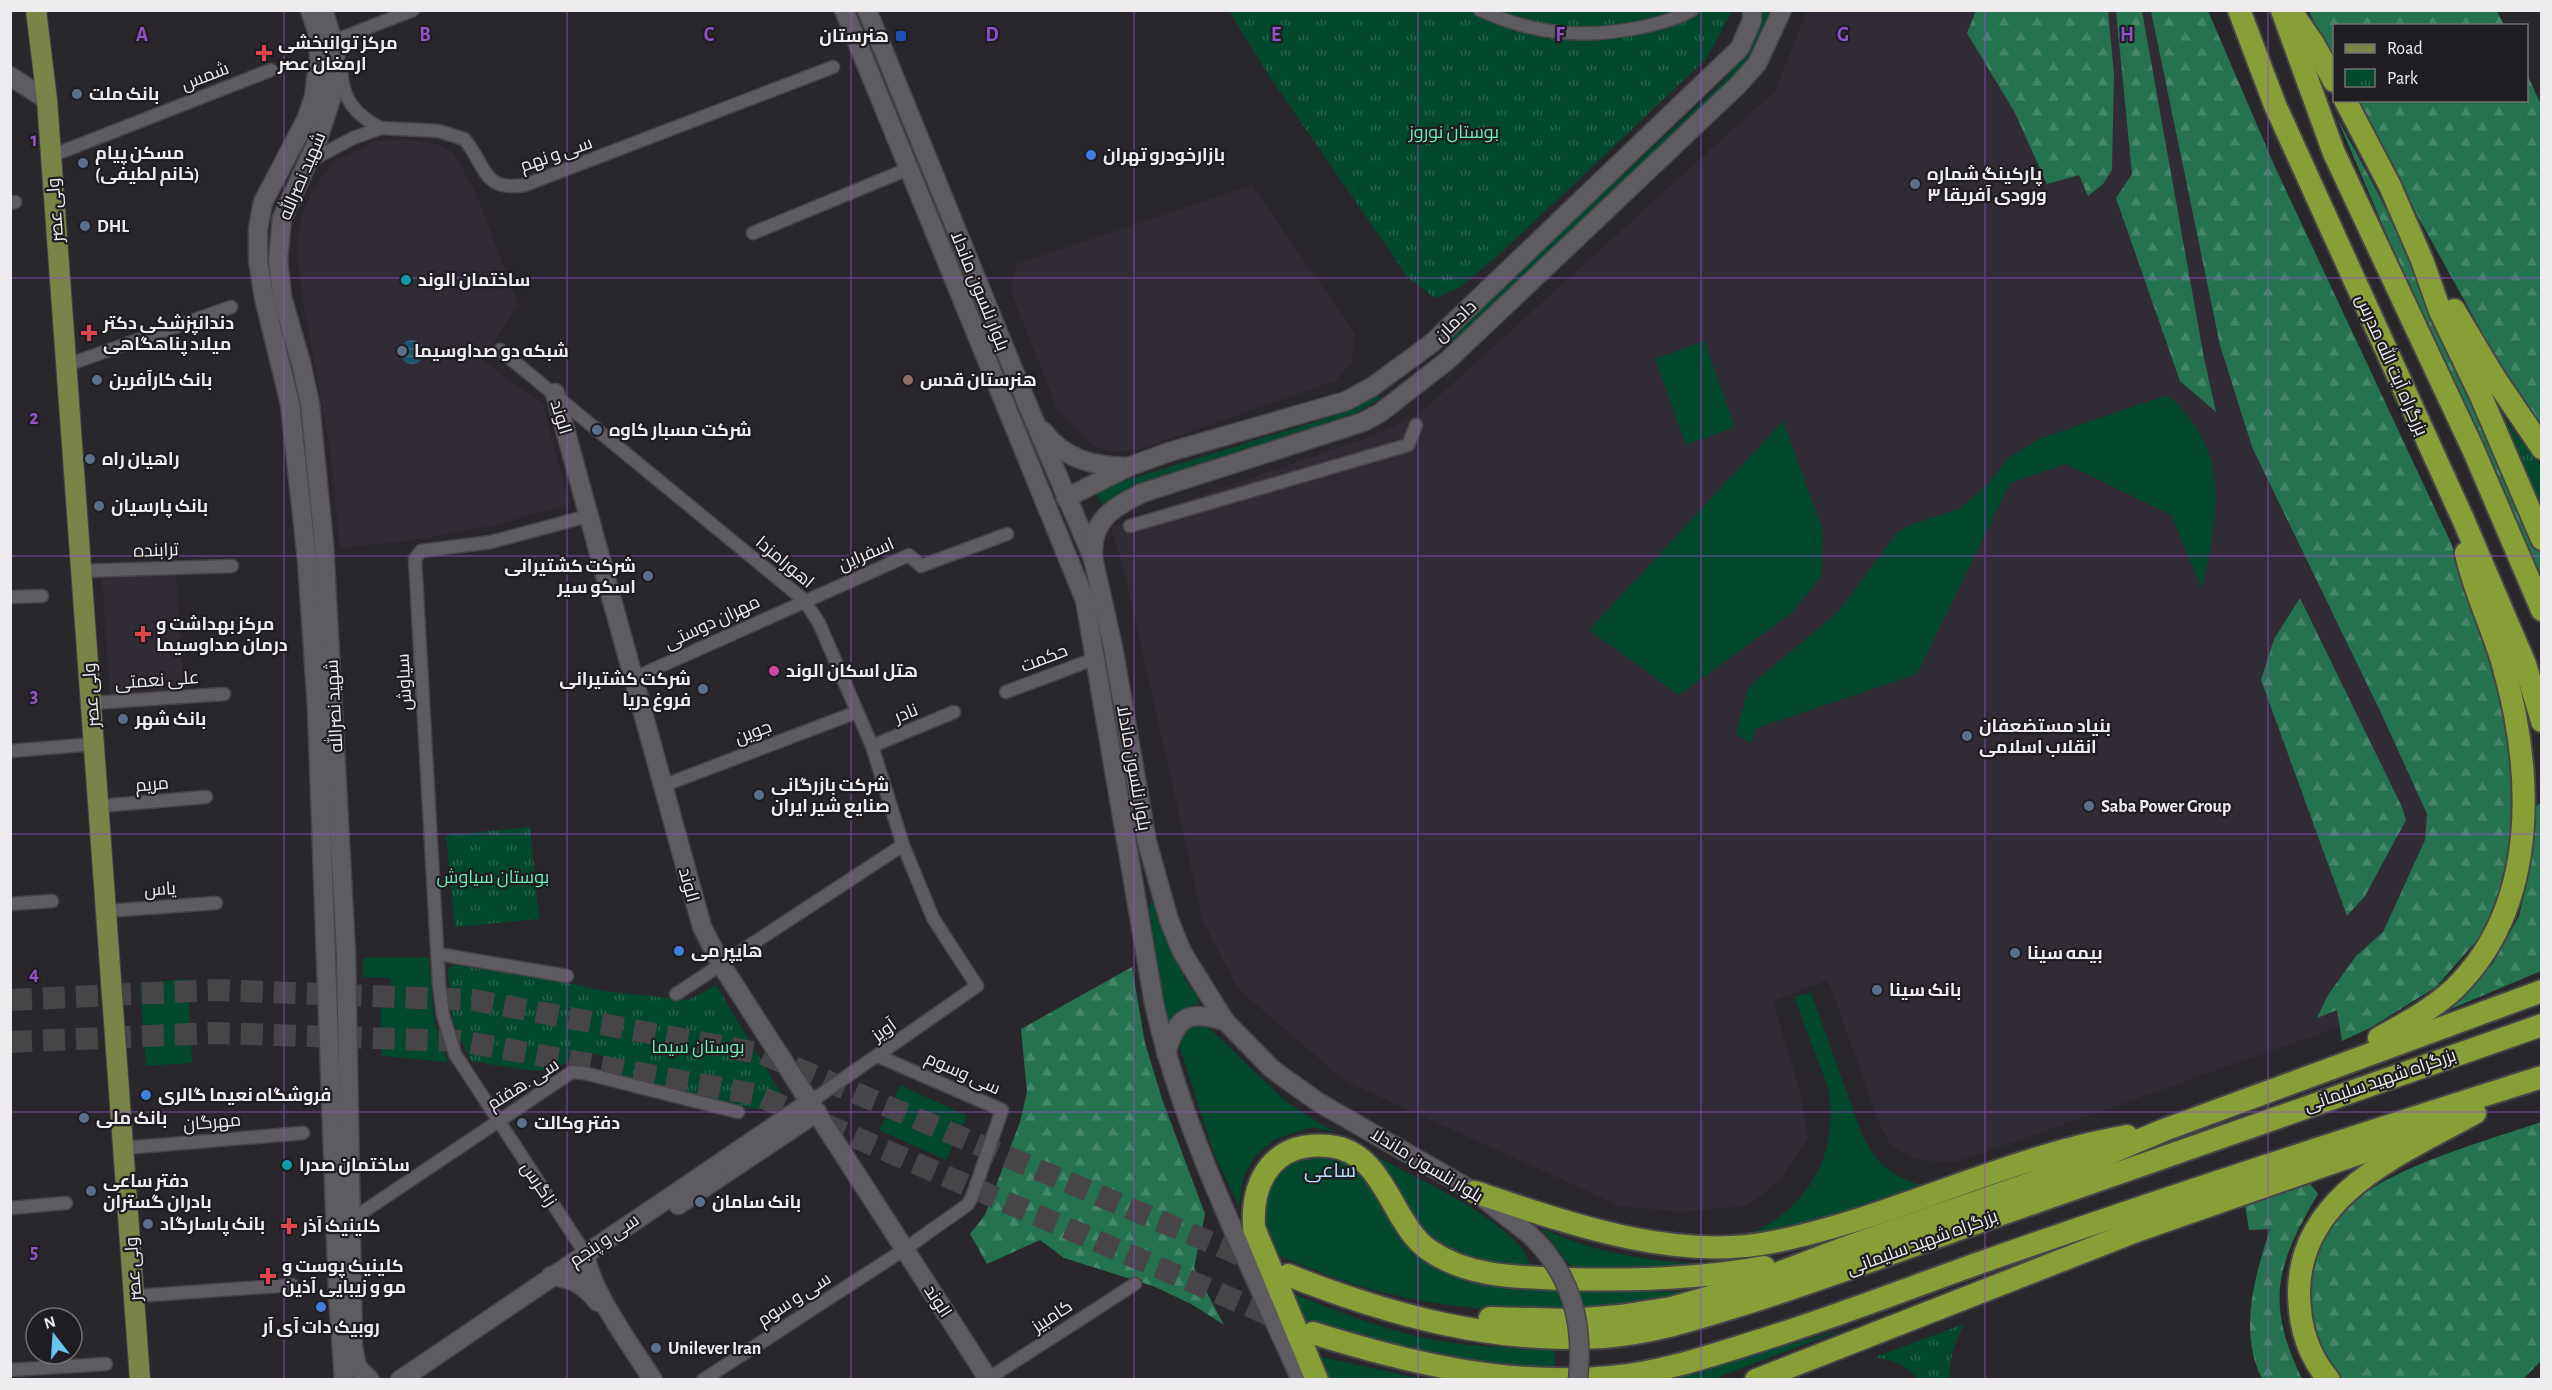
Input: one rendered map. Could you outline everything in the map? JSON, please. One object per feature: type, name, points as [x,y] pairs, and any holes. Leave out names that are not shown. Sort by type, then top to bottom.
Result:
[{"type":"highway","points":[[2229,10],[2252,46]]},
{"type":"highway","name":"بزرگراه آیت الله مدرس","points":[[2239,10],[2279,116],[2463,519],[2525,664],[2541,721]]},
{"type":"highway","name":"بزرگراه آیت الله مدرس","points":[[2282,10],[2334,153],[2473,449],[2541,610]]},
{"type":"highway","points":[[2290,10],[2313,43],[2333,79]]},
{"type":"highway","points":[[2346,102],[2390,186],[2422,260],[2440,311],[2480,394],[2541,538]]},
{"type":"highway","points":[[2422,260],[2541,448]]},
{"type":"highway","points":[[2325,1070],[2427,1011],[2455,988],[2491,942],[2506,904],[2520,855],[2525,819],[2523,769],[2516,724],[2502,661],[2472,580],[2463,519]]},
{"type":"highway","points":[[1394,1313],[1570,1320],[1620,1316],[1671,1308],[1731,1291],[1839,1250],[2069,1170],[2164,1130],[2541,991]]},
{"type":"highway","name":"بزرگراه شهید سلیمانی","points":[[1288,1275],[1394,1313],[1469,1329],[1556,1338],[1643,1332],[1681,1324],[1773,1296],[2278,1115],[2541,1025]]},
{"type":"highway","points":[[1313,1333],[1377,1354],[1437,1366],[1556,1379],[1607,1378],[1699,1360],[1797,1329],[2195,1188],[2541,1077]]},
{"type":"highway","points":[[1756,1380],[2139,1230],[2541,1089]]},
{"type":"highway","points":[[2329,1380],[2306,1344],[2299,1310],[2299,1282],[2313,1235],[2326,1213],[2363,1176],[2475,1113]]},
{"type":"highway","points":[[1475,1192],[1625,1237],[1667,1243],[1747,1245],[1772,1242],[1829,1228],[1976,1176],[2095,1141],[2164,1130]]},
{"type":"highway","points":[[1317,1380],[1254,1228],[1252,1207],[1257,1186],[1283,1152],[1308,1146],[1331,1146],[1350,1153],[1372,1170],[1391,1196],[1413,1234],[1427,1249],[1447,1261],[1478,1271],[1513,1277],[1678,1280],[1767,1267],[1839,1250]]},
{"type":"main road","name":"ولی عصر","points":[[36,10],[47,100],[140,1380]]},
{"type":"main road","points":[[310,10],[329,45]]},
{"type":"main road","points":[[323,10],[329,45]]},
{"type":"main road","name":"بلوار نلسون ماندلا","points":[[844,10],[1084,600],[1154,1003],[1166,1054],[1220,1196],[1300,1380]]},
{"type":"main road","name":"بلوار نلسون ماندلا","points":[[867,10],[1066,498],[1093,558],[1109,624],[1146,837],[1159,888],[1182,952],[1225,1020],[1248,1046],[1297,1089],[1475,1192],[1529,1234],[1553,1260],[1572,1297],[1579,1323],[1578,1380]]},
{"type":"main road","name":"دادمان","points":[[1066,498],[1128,467],[1205,441],[1346,401],[1372,387],[1432,343],[1740,48],[1752,20],[1752,10]]},
{"type":"main road","name":"دادمان","points":[[1093,558],[1094,534],[1098,526],[1119,504],[1142,493],[1364,422],[1420,383],[1448,360],[1592,226],[1737,86],[1757,64],[1782,10]]},
{"type":"main road","name":"شهید نصرالله","points":[[329,45],[327,112],[308,162],[282,218],[278,260],[282,297],[310,404],[324,544],[346,953],[354,1360],[361,1373],[370,1380]]},
{"type":"main road","name":"شهید نصرالله","points":[[329,45],[319,66],[311,104],[263,202],[258,229],[258,260],[264,298],[290,404],[307,560],[317,708],[338,1293],[344,1380]]},
{"type":"main road","points":[[10,76],[47,100]]},
{"type":"main road","points":[[1406,362],[1420,383]]},
{"type":"main road","name":"الوند","points":[[555,393],[634,678],[694,908],[722,966],[988,1379]]},
{"type":"main road","points":[[1031,413],[1049,438],[1067,454],[1104,467],[1128,467]]},
{"type":"main road","points":[[1066,498],[1069,533],[1080,569],[1084,600]]},
{"type":"main road","points":[[1125,841],[1130,848],[1139,850],[1146,837]]},
{"type":"main road","points":[[1135,892],[1146,882],[1151,882],[1159,888]]},
{"type":"main road","points":[[1166,1054],[1174,1029],[1182,1020],[1203,1015],[1225,1020]]},
{"type":"main road","name":"سی و پنجم","points":[[399,1378],[551,1276],[586,1259],[814,1107]]},
{"type":"main road","name":"زاگرس","points":[[586,1259],[622,1331],[653,1380]]},
{"type":"main road","points":[[551,1276],[572,1278],[579,1282],[622,1331]]},
{"type":"street","points":[[381,128],[357,114],[347,99],[342,83],[341,60],[329,45],[413,10]]},
{"type":"street","points":[[1480,10],[1515,25],[1573,36],[1623,31],[1658,24],[1692,10]]},
{"type":"street","name":"سی و نهم","points":[[308,162],[353,138],[381,128],[439,131],[460,136],[469,144],[491,180],[502,186],[536,183],[833,68]]},
{"type":"street","name":"شمس","points":[[51,156],[272,70]]},
{"type":"street","points":[[753,233],[908,169]]},
{"type":"street","points":[[67,365],[231,307]]},
{"type":"street","name":"الوند","points":[[500,350],[555,393]]},
{"type":"street","name":"اهورامزدا","points":[[555,393],[804,600],[819,623],[872,746],[903,845],[933,918],[977,986]]},
{"type":"street","points":[[1130,526],[1408,445],[1416,425]]},
{"type":"street","name":"سیاوش","points":[[440,984],[415,556],[421,551],[491,542],[588,516]]},
{"type":"street","name":"اسفراین","points":[[804,600],[909,555],[921,566],[1007,534]]},
{"type":"street","name":"ترابنده","points":[[81,571],[232,566]]},
{"type":"street","points":[[10,597],[42,596]]},
{"type":"street","name":"مهران دوستی","points":[[634,678],[804,600]]},
{"type":"street","name":"حکمت","points":[[1006,692],[1094,659]]},
{"type":"street","name":"علی نعمتی","points":[[92,703],[224,694]]},
{"type":"street","name":"جوین","points":[[663,786],[857,712]]},
{"type":"street","name":"نادر","points":[[872,746],[954,712]]},
{"type":"street","points":[[10,751],[94,744]]},
{"type":"street","name":"مریم","points":[[100,806],[206,797]]},
{"type":"street","points":[[676,994],[722,966],[903,845]]},
{"type":"street","points":[[10,904],[52,901]]},
{"type":"street","name":"یاس","points":[[107,911],[216,903]]},
{"type":"street","points":[[438,954],[567,976]]},
{"type":"street","name":"زاگرس","points":[[440,984],[442,1015],[455,1054],[586,1259]]},
{"type":"street","name":"آویز","points":[[814,1107],[878,1056],[977,986]]},
{"type":"street","name":"سی وسوم","points":[[878,1056],[1002,1110],[970,1201],[905,1249]]},
{"type":"street","name":"سی .هفتم","points":[[351,1220],[572,1072],[584,1073],[738,1112]]},
{"type":"street","name":"مهرگان","points":[[124,1148],[303,1133]]},
{"type":"street","points":[[10,1208],[66,1203]]},
{"type":"street","name":"سی و سوم","points":[[704,1380],[905,1249]]},
{"type":"street","name":"کامبیز","points":[[988,1379],[1135,1284]]},
{"type":"street","points":[[135,1296],[292,1285]]},
{"type":"street","points":[[10,1370],[106,1364]]},
{"type":"shaded area","points":[[1807,11],[2187,11],[2454,735],[2392,995],[2339,1027],[1957,1162],[1939,1162],[1916,1159],[1891,1146],[1879,1123],[1828,980],[1773,1001],[1801,1095],[1808,1139],[1781,1180],[1746,1206],[1681,1212],[1620,1206],[1345,1081],[1238,989],[1203,921],[1127,584],[1111,527],[1372,436],[1419,414],[1775,91]]},
{"type":"shaded area","name":"شبکه دو صداوسیما","points":[[406,139],[433,143],[451,151],[473,186],[518,303],[483,361],[543,404],[569,504],[492,526],[408,541],[340,548],[330,450],[302,294],[297,255],[298,234],[302,214],[312,192],[334,162],[376,141]]},
{"type":"shaded area","points":[[1252,185],[1355,334],[1352,363],[1335,381],[1137,450],[1112,452],[1092,445],[1057,409],[1010,289],[1017,264]]},
{"type":"shaded area","name":"مرکز بهداشت و درمان صداوسیما","points":[[176,572],[184,691],[110,696],[102,577]]},
{"type":"green space","name":"بوستان نوروز","points":[[1229,11],[1732,11],[1706,59],[1502,252],[1459,288],[1435,298],[1409,279],[1271,79]]},
{"type":"green space","points":[[1762,11],[1771,11],[1753,54],[1735,77],[1451,347],[1448,343],[1498,291],[1718,87],[1740,61],[1751,43],[1760,23]]},
{"type":"green space","points":[[1976,11],[2108,11],[2114,74],[2112,170],[2103,184],[2088,196],[2079,175],[2047,184],[2015,113],[1967,33]]},
{"type":"green space","points":[[2116,11],[2142,11],[2204,358],[2216,412],[2180,381],[2116,198],[2132,174]]},
{"type":"green space","points":[[2151,11],[2208,11],[2275,167],[2451,543],[2487,643],[2507,708],[2517,830],[2499,895],[2479,938],[2436,987],[2370,1028],[2342,1041],[2337,1010],[2317,1018],[2328,995],[2356,956],[2383,932],[2425,840],[2427,814],[2382,715],[2252,447],[2220,345]]},
{"type":"green space","points":[[2309,11],[2497,11],[2504,24],[2333,24],[2333,63]]},
{"type":"green space","points":[[2528,76],[2542,107],[2541,427],[2504,372],[2355,102],[2528,102]]},
{"type":"green space","points":[[2337,118],[2393,223],[2445,331],[2541,550],[2541,582],[2441,362]]},
{"type":"green space","points":[[1704,341],[1735,427],[1686,445],[1655,359]]},
{"type":"green space","points":[[1378,395],[1381,398],[1344,420],[1148,480],[1104,507],[1095,492],[1117,483],[1340,414]]},
{"type":"green space","points":[[2167,395],[2184,411],[2202,438],[2215,480],[2214,523],[2202,589],[2171,515],[2066,464],[2010,483],[1917,674],[1754,729],[1752,744],[1736,734],[1747,693],[1753,683],[1837,613],[1897,533],[1907,526],[1961,508],[1991,481],[2007,459],[2039,439]]},
{"type":"green space","points":[[2502,416],[2541,466],[2541,513]]},
{"type":"green space","points":[[1783,421],[1823,531],[1822,575],[1793,612],[1679,695],[1589,630]]},
{"type":"green space","points":[[2300,598],[2402,807],[2406,820],[2365,896],[2347,916],[2261,680],[2274,639]]},
{"type":"green space","points":[[2541,803],[2541,971],[2427,1019],[2492,965],[2519,916],[2526,887],[2536,806]]},
{"type":"green space","name":"بوستان سیاوش","points":[[530,827],[539,919],[455,927],[446,835]]},
{"type":"green space","points":[[1152,900],[1157,901],[1185,980],[1198,997],[1198,1004],[1180,1011],[1168,1027],[1149,908]]},
{"type":"green space","points":[[429,957],[434,1021],[448,1062],[382,1056],[380,992],[390,990],[390,978],[363,977],[363,958]]},
{"type":"green space","name":"بوستان سیما","points":[[455,965],[560,981],[603,991],[689,1000],[716,985],[784,1099],[768,1111],[699,1097],[614,1074],[605,1058],[593,1054],[579,1056],[547,1070],[520,1069],[471,1061],[453,1022],[448,969]]},
{"type":"green space","points":[[1132,967],[1145,1043],[1162,1099],[1205,1214],[1194,1268],[1224,1325],[1191,1304],[1153,1286],[1064,1258],[1040,1240],[987,1264],[970,1234],[985,1215],[1020,1122],[1027,1092],[1021,1029]]},
{"type":"green space","points":[[188,979],[192,1063],[146,1066],[140,983]]},
{"type":"green space","points":[[1811,993],[1868,1146],[1886,1168],[1922,1185],[1817,1222],[1744,1237],[1766,1226],[1800,1197],[1813,1180],[1823,1160],[1829,1139],[1831,1116],[1829,1091],[1794,997]]},
{"type":"green space","points":[[1203,1022],[1285,1101],[1334,1132],[1312,1127],[1275,1139],[1255,1156],[1243,1178],[1239,1206],[1214,1154],[1179,1045],[1182,1029]]},
{"type":"green space","points":[[900,1085],[967,1116],[946,1160],[879,1130]]},
{"type":"green space","points":[[2541,1122],[2541,1361],[2523,1379],[2339,1379],[2322,1354],[2313,1335],[2309,1315],[2309,1294],[2311,1274],[2317,1257],[2330,1230],[2343,1212],[2359,1197],[2407,1170],[2465,1147]]},
{"type":"green space","points":[[1315,1155],[1331,1157],[1348,1165],[1361,1176],[1376,1190],[1398,1229],[1546,1289],[1682,1292],[1677,1299],[1570,1312],[1491,1310],[1427,1302],[1365,1288],[1335,1278],[1276,1253],[1267,1241],[1263,1227],[1262,1198],[1268,1181],[1274,1174],[1290,1164]]},
{"type":"green space","points":[[1376,1156],[1454,1197],[1492,1221],[1522,1249],[1533,1270],[1478,1262],[1436,1244],[1415,1219],[1395,1183],[1373,1161]]},
{"type":"green space","points":[[2309,1182],[2318,1194],[2293,1242],[2280,1284],[2283,1328],[2290,1352],[2302,1379],[2262,1379],[2251,1342],[2251,1304],[2270,1229],[2249,1230],[2245,1205]]},
{"type":"green space","points":[[1541,1228],[1588,1246],[1636,1257],[1685,1263],[1735,1265],[1575,1272]]},
{"type":"green space","points":[[1289,1292],[1342,1313],[1415,1336],[1479,1346],[1554,1350],[1555,1368],[1428,1353],[1336,1331],[1305,1321]]},
{"type":"green space","points":[[1964,1324],[1953,1351],[1950,1379],[1918,1379],[1899,1364],[1875,1357]]},
{"type":"green space","points":[[1848,1328],[1713,1379],[1667,1379]]},
{"type":"green space","points":[[1321,1357],[1422,1379],[1330,1379]]},
{"type":"water","points":[[412,340],[421,343],[424,352],[421,361],[412,364],[403,361],[400,352],[403,343]]},
{"type":"tunnel","points":[[10,1000],[215,990],[473,1000],[763,1054],[1262,1264]]},
{"type":"tunnel","points":[[10,1042],[215,1033],[461,1041],[754,1094],[1286,1322]]},
{"type":"place","name":"هنرستان","points":[[901,36]]},
{"type":"place","name":"مرکز توانبخشی ارمغان عصر","points":[[264,53]]},
{"type":"place","name":"بانک ملت","points":[[77,94]]},
{"type":"place","name":"بازارخودرو تهران","points":[[1091,155]]},
{"type":"place","name":"مسکن پیام (خانم لطیفی)","points":[[83,163]]},
{"type":"place","name":"پارکینگ شماره ۳ ورودی آفریقا","points":[[1915,184]]},
{"type":"place","name":"DHL","points":[[85,226]]},
{"type":"place","name":"ساختمان الوند","points":[[406,280]]},
{"type":"place","name":"دندانپزشکی دکتر میلاد پناهگاهی","points":[[89,333]]},
{"type":"place","name":"شبکه دو صداوسیما","points":[[402,351]]},
{"type":"place","name":"بانک کارآفرین","points":[[97,380]]},
{"type":"place","name":"هنرستان قدس","points":[[908,380]]},
{"type":"place","name":"شرکت مسبار کاوه","points":[[597,430]]},
{"type":"place","name":"راهیان راه","points":[[90,459]]},
{"type":"place","name":"بانک پارسیان","points":[[99,506]]},
{"type":"place","name":"شرکت کشتیرانی اسکو سیر","points":[[648,576]]},
{"type":"place","name":"مرکز بهداشت و درمان صداوسیما","points":[[143,634]]},
{"type":"place","name":"هتل اسکان الوند","points":[[774,671]]},
{"type":"place","name":"شرکت کشتیرانی فروغ دریا","points":[[703,689]]},
{"type":"place","name":"بانک شهر","points":[[123,719]]},
{"type":"place","name":"بنیاد مستضعفان انقلاب اسلامی","points":[[1967,736]]},
{"type":"place","name":"شرکت بازرگانی صنایع شیر ایران","points":[[759,795]]},
{"type":"place","name":"Saba Power Group","points":[[2089,806]]},
{"type":"place","name":"هایپر می","points":[[679,951]]},
{"type":"place","name":"بیمه سینا","points":[[2015,953]]},
{"type":"place","name":"بانک سینا","points":[[1877,990]]},
{"type":"place","name":"فروشگاه نعیما گالری","points":[[146,1095]]},
{"type":"place","name":"بانک ملی","points":[[84,1118]]},
{"type":"place","name":"دفتر وکالت","points":[[522,1123]]},
{"type":"place","name":"ساختمان صدرا","points":[[287,1165]]},
{"type":"place","name":"دفتر ساعی بادران گستران","points":[[91,1191]]},
{"type":"place","name":"بانک سامان","points":[[700,1202]]},
{"type":"place","name":"بانک پاسارگاد","points":[[148,1224]]},
{"type":"place","name":"کلینیک آذر","points":[[289,1226]]},
{"type":"place","name":"کلینیک پوست و مو و زیبایی آذین","points":[[268,1276]]},
{"type":"place","name":"روبیک دات آی آر","points":[[321,1307]]},
{"type":"place","name":"Unilever Iran","points":[[656,1348]]},
{"type":"district","name":"ساعی","points":[[1330,1170]]}]
